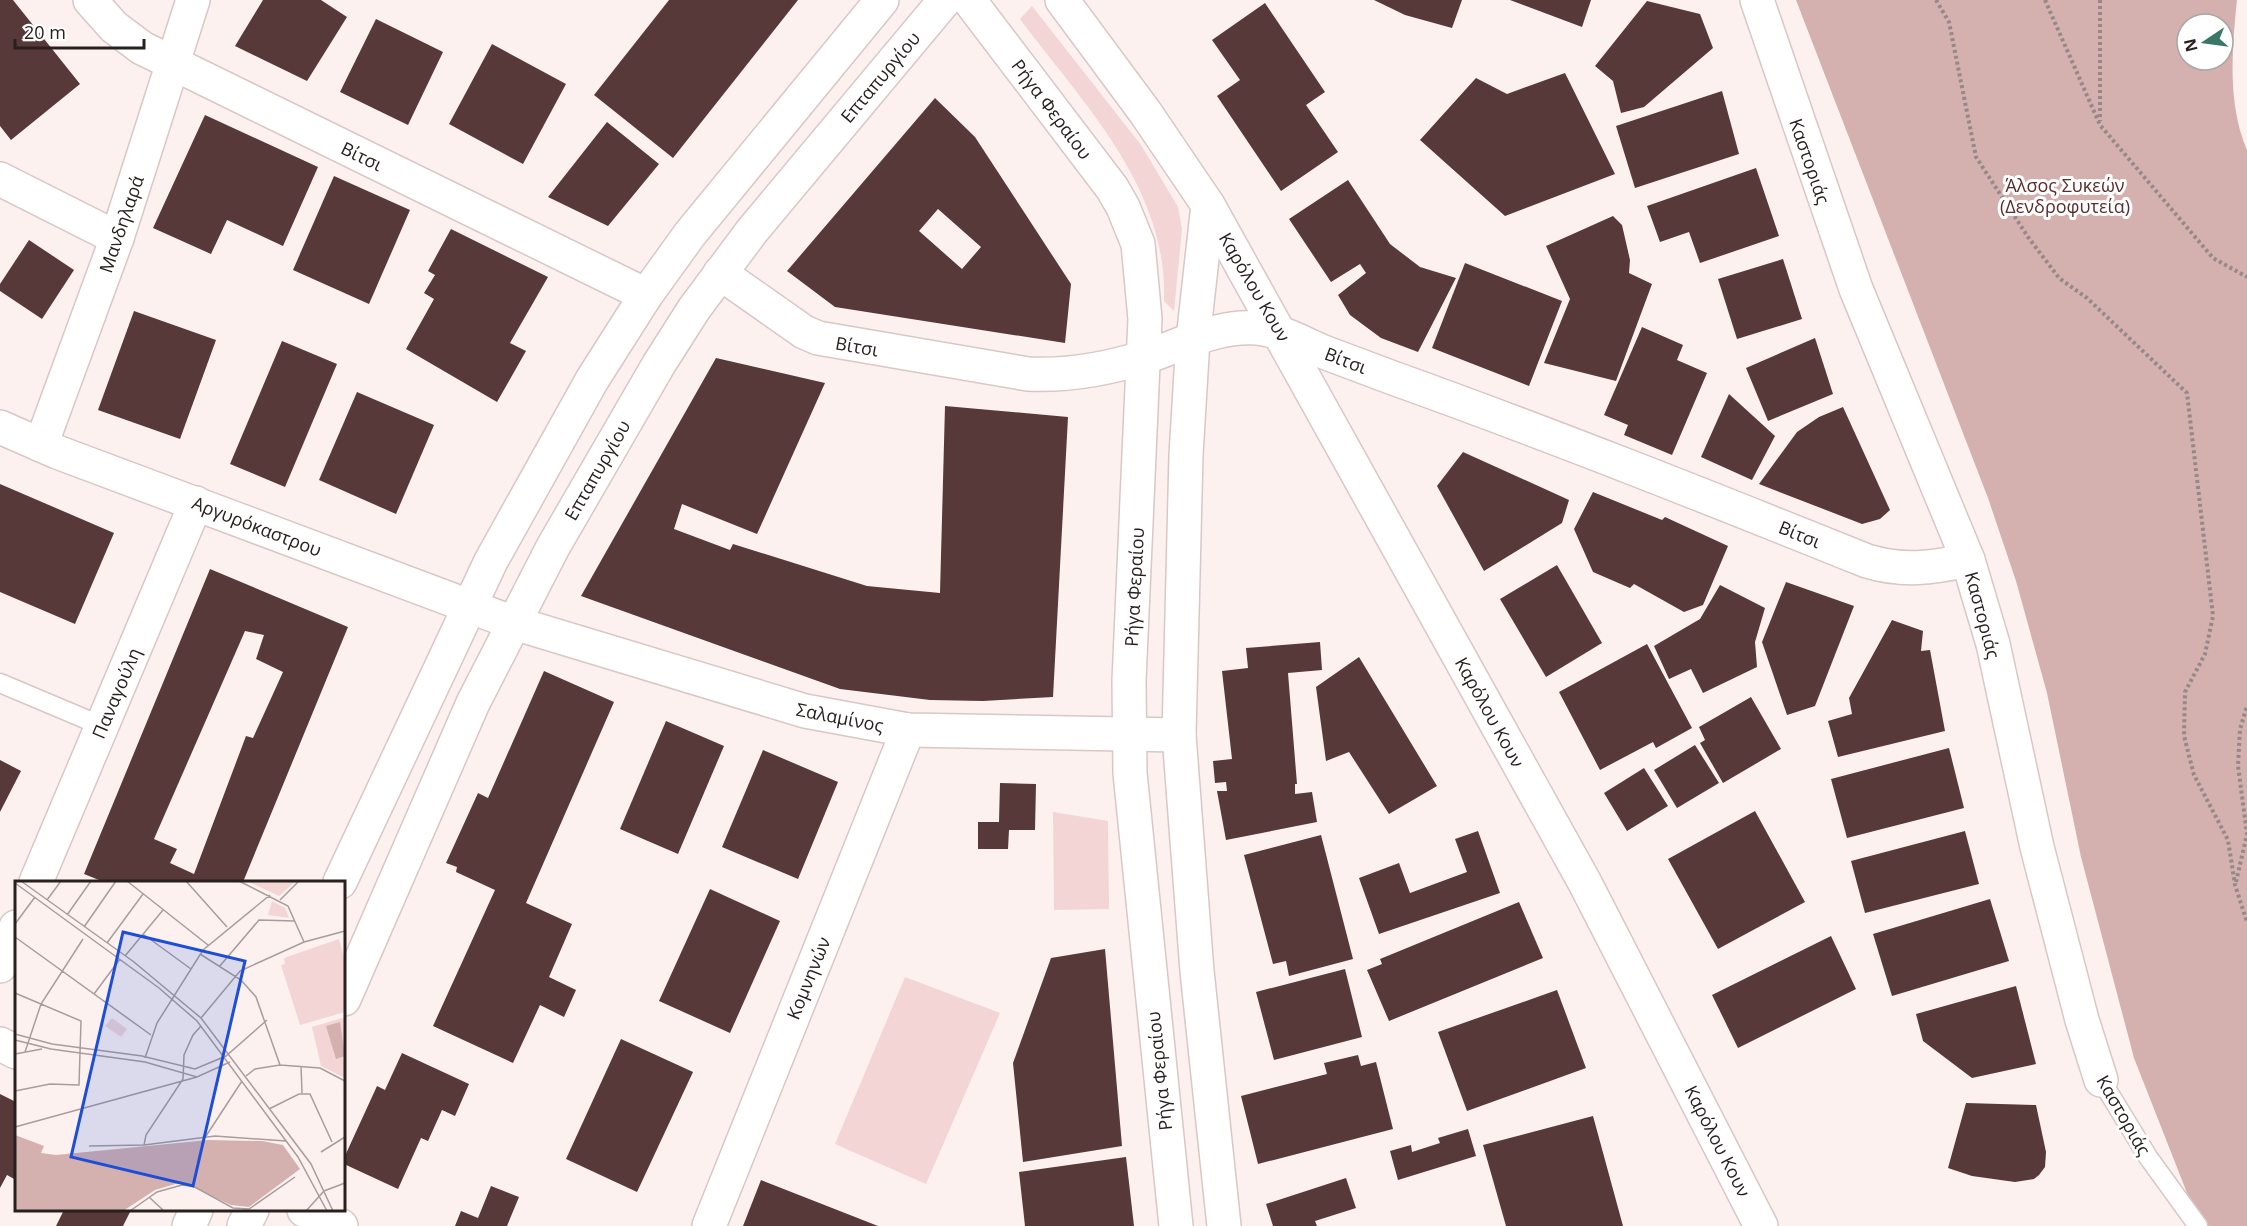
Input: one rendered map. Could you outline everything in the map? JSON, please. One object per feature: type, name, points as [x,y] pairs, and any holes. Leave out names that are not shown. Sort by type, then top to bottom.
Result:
[{"type":"street","name":"Βίτσι","points":[[90,0],[114,27],[132,42],[646,295]]},
{"type":"street","name":"Μανδηλαρά","points":[[41,445],[117,238],[193,0]]},
{"type":"street","points":[[340,881],[490,561],[549,452],[646,295],[704,217],[882,0]]},
{"type":"street","name":"Επταπυργίου","points":[[345,997],[445,763],[514,623],[553,547],[678,331],[720,273],[814,153],[945,0]]},
{"type":"street","name":"Ρήγα Φεραίου","points":[[969,0],[1123,207],[1138,244],[1145,319],[1145,357],[1129,734],[1137,860],[1176,1226]]},
{"type":"street","points":[[1062,0],[1139,103],[1208,205],[1192,339],[1186,455],[1179,735],[1197,971],[1224,1226]]},
{"type":"street","name":"Καστοριάς","points":[[1756,0],[1856,289],[1968,560],[1993,644],[2037,847],[2082,1020],[2101,1080]]},
{"type":"street","points":[[0,179],[117,238]]},
{"type":"street","name":"Καρόλου Κουν","points":[[1208,205],[1585,883],[1761,1226]]},
{"type":"street","name":"Βίτσι","points":[[720,273],[804,332],[832,342],[1028,374],[1083,373],[1145,357],[1192,339],[1241,328],[1261,329],[1281,334],[1867,561],[1892,568],[1914,569],[1968,560]]},
{"type":"street","name":"Αργυρόκαστρου","points":[[0,427],[41,445],[514,623]]},
{"type":"street","name":"Παναγούλη","points":[[36,881],[196,503]]},
{"type":"street","name":"Σαλαμίνος","points":[[514,623],[785,706],[908,730],[1179,735]]},
{"type":"street","name":"Κομνηνών","points":[[709,1226],[908,730]]},
{"type":"street","points":[[0,966],[15,929]]},
{"type":"street","points":[[0,1044],[15,1052]]},
{"type":"street","points":[[189,1226],[195,1211]]},
{"type":"street","points":[[244,1226],[251,1211]]},
{"type":"street","points":[[308,1211],[340,1226]]},
{"type":"lane","points":[[0,682],[102,726]]},
{"type":"lane","name":"Καστοριάς","points":[[2101,1080],[2148,1157],[2198,1226]]},
{"type":"path","points":[[1936,0],[1949,22],[1976,157],[2028,237],[2059,278],[2087,298],[2187,393],[2213,616],[2205,654],[2185,693],[2184,736],[2194,775],[2228,840],[2235,885],[2247,922]]},
{"type":"path","points":[[2045,0],[2100,125],[2213,258],[2247,277]]},
{"type":"path","points":[[2100,0],[2100,125]]},
{"type":"path","points":[[2235,885],[2247,834],[2238,766],[2240,729],[2247,706]]},
{"type":"shaded area","points":[[1032,6],[1141,145],[1178,207],[1182,229],[1174,311],[1164,301],[1162,260],[1152,221],[1137,184],[1095,116],[1020,19]]},
{"type":"shaded area","points":[[1053,812],[1108,821],[1109,909],[1054,910]]},
{"type":"shaded area","points":[[905,977],[1000,1013],[926,1184],[835,1144]]},
{"type":"green space","name":"Άλσος Συκεών (Δενδροφυτεία)","points":[[1796,0],[2237,0],[2235,25],[2235,12],[2175,12],[2175,72],[2233,72],[2236,114],[2247,150],[2247,1226],[2200,1226],[2134,1058],[2081,857],[2047,693],[2016,581],[1988,498]]},
{"type":"building","points":[[0,0],[13,0],[80,84],[11,140],[0,126]]},
{"type":"building","points":[[263,0],[321,0],[347,17],[307,81],[235,46]]},
{"type":"building","points":[[669,0],[798,0],[673,158],[594,95]]},
{"type":"building","points":[[1374,0],[1462,0],[1452,28],[1405,15]]},
{"type":"building","points":[[1510,0],[1591,0],[1582,27]]},
{"type":"building","points":[[1647,1],[1700,14],[1713,48],[1644,107],[1621,113],[1613,81],[1595,66]]},
{"type":"building","points":[[1265,3],[1325,92],[1306,105],[1338,152],[1281,191],[1217,96],[1240,80],[1212,40]]},
{"type":"building","points":[[376,19],[443,52],[408,125],[340,92]]},
{"type":"building","points":[[492,44],[566,84],[523,164],[449,124]]},
{"type":"building","points":[[1565,73],[1615,174],[1505,216],[1420,140],[1476,78],[1507,94]]},
{"type":"building","points":[[1722,91],[1739,154],[1635,188],[1616,126]]},
{"type":"building","points":[[935,98],[975,137],[1071,284],[1065,343],[835,307],[787,271]],"holes":[[[938,209],[981,247],[962,269],[919,231]]]},
{"type":"building","points":[[205,115],[318,167],[283,246],[227,220],[211,254],[153,228]]},
{"type":"building","points":[[607,122],[659,164],[608,226],[548,197]]},
{"type":"building","points":[[1756,168],[1779,236],[1700,263],[1689,232],[1660,242],[1647,206]]},
{"type":"building","points":[[334,176],[410,210],[369,304],[293,270]]},
{"type":"building","points":[[1348,180],[1390,244],[1420,267],[1456,278],[1418,352],[1381,338],[1350,315],[1338,295],[1366,273],[1360,264],[1331,282],[1289,219]]},
{"type":"building","points":[[1613,216],[1622,225],[1630,260],[1629,273],[1652,284],[1616,381],[1544,363],[1570,299],[1546,246]]},
{"type":"building","points":[[451,229],[548,277],[510,343],[526,351],[497,402],[406,349],[434,299],[424,293],[435,275],[428,271]]},
{"type":"building","points":[[29,240],[74,270],[42,319],[0,291],[0,284]]},
{"type":"building","points":[[1783,259],[1802,319],[1737,339],[1718,279]]},
{"type":"building","points":[[1465,263],[1562,301],[1529,386],[1432,348]]},
{"type":"building","points":[[134,311],[216,340],[180,439],[98,410]]},
{"type":"building","points":[[1642,327],[1683,345],[1677,360],[1707,373],[1672,455],[1624,435],[1628,425],[1604,415]]},
{"type":"building","points":[[1815,338],[1833,394],[1768,421],[1746,368]]},
{"type":"building","points":[[282,341],[337,364],[285,487],[230,464]]},
{"type":"building","points":[[716,358],[825,383],[757,534],[682,504],[674,529],[730,550],[733,544],[867,586],[940,593],[945,406],[1068,417],[1053,697],[983,701],[930,700],[840,689],[581,596]]},
{"type":"building","points":[[357,392],[434,425],[396,514],[319,480]]},
{"type":"building","points":[[1729,394],[1775,436],[1752,480],[1701,457]]},
{"type":"building","points":[[1843,407],[1890,510],[1880,519],[1862,524],[1759,484],[1797,432],[1819,417]]},
{"type":"building","points":[[1463,452],[1569,500],[1562,523],[1484,571],[1437,486]]},
{"type":"building","points":[[0,484],[114,533],[75,624],[0,592]]},
{"type":"building","points":[[1593,492],[1662,520],[1665,517],[1728,546],[1703,605],[1684,612],[1634,584],[1630,588],[1593,572],[1574,529]]},
{"type":"building","points":[[1557,565],[1602,643],[1546,677],[1500,599]]},
{"type":"building","points":[[210,569],[348,627],[243,881],[102,881],[84,874]],"holes":[[[245,631],[264,635],[256,659],[283,672],[253,738],[246,736],[194,874],[170,863],[177,849],[154,839]]]},
{"type":"building","points":[[1786,582],[1854,606],[1815,706],[1787,715],[1762,642]]},
{"type":"building","points":[[1720,585],[1765,608],[1755,642],[1757,667],[1703,693],[1691,669],[1669,679],[1654,646],[1700,619]]},
{"type":"building","points":[[1892,620],[1923,631],[1921,651],[1930,650],[1945,731],[1838,757],[1828,721],[1852,714],[1849,698]]},
{"type":"building","points":[[1320,642],[1322,670],[1288,673],[1297,784],[1295,784],[1295,794],[1312,792],[1317,822],[1226,840],[1217,791],[1227,791],[1226,782],[1215,783],[1213,761],[1232,759],[1222,671],[1248,668],[1246,648]]},
{"type":"building","points":[[1647,644],[1692,728],[1656,748],[1653,742],[1600,770],[1559,692]]},
{"type":"building","points":[[1359,657],[1437,786],[1389,814],[1349,752],[1326,761],[1316,687]]},
{"type":"building","points":[[544,671],[614,702],[526,903],[572,924],[549,977],[576,990],[564,1017],[540,1005],[513,1063],[433,1026],[495,890],[456,872],[457,867],[446,863],[478,793],[488,798]]},
{"type":"building","points":[[1751,697],[1781,749],[1723,783],[1700,743],[1705,740],[1699,727]]},
{"type":"building","points":[[666,721],[724,746],[678,854],[620,829]]},
{"type":"building","points":[[1695,745],[1719,783],[1677,808],[1654,770]]},
{"type":"building","points":[[1949,748],[1964,808],[1847,838],[1831,779]]},
{"type":"building","points":[[763,750],[838,782],[798,879],[722,847]]},
{"type":"building","points":[[0,760],[21,771],[0,812]]},
{"type":"building","points":[[1644,768],[1668,806],[1627,831],[1604,793]]},
{"type":"building","points":[[1000,783],[1036,784],[1035,830],[1009,830],[1008,849],[978,849],[978,822],[999,822]]},
{"type":"building","points":[[1755,811],[1805,902],[1718,949],[1668,859]]},
{"type":"building","points":[[1478,831],[1500,893],[1379,934],[1359,878],[1399,863],[1410,893],[1467,872],[1455,839]]},
{"type":"building","points":[[1965,831],[1979,884],[1865,913],[1851,861]]},
{"type":"building","points":[[1321,835],[1353,959],[1289,976],[1286,961],[1273,964],[1244,855]]},
{"type":"building","points":[[710,889],[780,921],[730,1033],[659,1001]]},
{"type":"building","points":[[1990,899],[2009,961],[1892,996],[1873,934]]},
{"type":"building","points":[[1519,902],[1543,958],[1389,1021],[1367,970],[1382,964],[1380,959]]},
{"type":"building","points":[[1831,936],[1856,989],[1738,1048],[1712,995]]},
{"type":"building","points":[[1105,949],[1122,1146],[1023,1162],[1013,1063],[1051,958]]},
{"type":"building","points":[[1345,969],[1362,1037],[1274,1060],[1256,992]]},
{"type":"building","points":[[2016,986],[2036,1064],[1972,1078],[1923,1041],[1916,1014]]},
{"type":"building","points":[[1557,990],[1586,1068],[1467,1111],[1438,1032]]},
{"type":"building","points":[[621,1039],[693,1072],[637,1192],[566,1159]]},
{"type":"building","points":[[402,1053],[469,1084],[455,1116],[442,1110],[428,1141],[421,1138],[398,1189],[345,1164],[345,1156],[377,1086],[385,1090]]},
{"type":"building","points":[[1358,1055],[1361,1066],[1376,1062],[1393,1129],[1258,1164],[1241,1096],[1327,1074],[1324,1063]]},
{"type":"building","points":[[0,1094],[15,1102],[15,1179],[7,1175],[0,1188]]},
{"type":"building","points":[[1966,1103],[2036,1105],[2046,1152],[2045,1167],[2039,1175],[2034,1179],[2015,1182],[1972,1176],[1948,1168]]},
{"type":"building","points":[[1593,1116],[1623,1226],[1506,1226],[1483,1145]]},
{"type":"building","points":[[1468,1129],[1476,1156],[1398,1180],[1390,1151],[1411,1145],[1412,1152],[1440,1143],[1438,1138]]},
{"type":"building","points":[[1126,1157],[1134,1226],[1025,1226],[1019,1172]]},
{"type":"building","points":[[1346,1178],[1356,1208],[1315,1221],[1317,1226],[1273,1226],[1266,1204]]},
{"type":"building","points":[[761,1180],[878,1226],[743,1226]]},
{"type":"building","points":[[491,1186],[519,1197],[507,1226],[455,1226],[461,1211],[478,1218]]},
{"type":"building","points":[[64,1211],[130,1211],[123,1226],[56,1226]]}]
